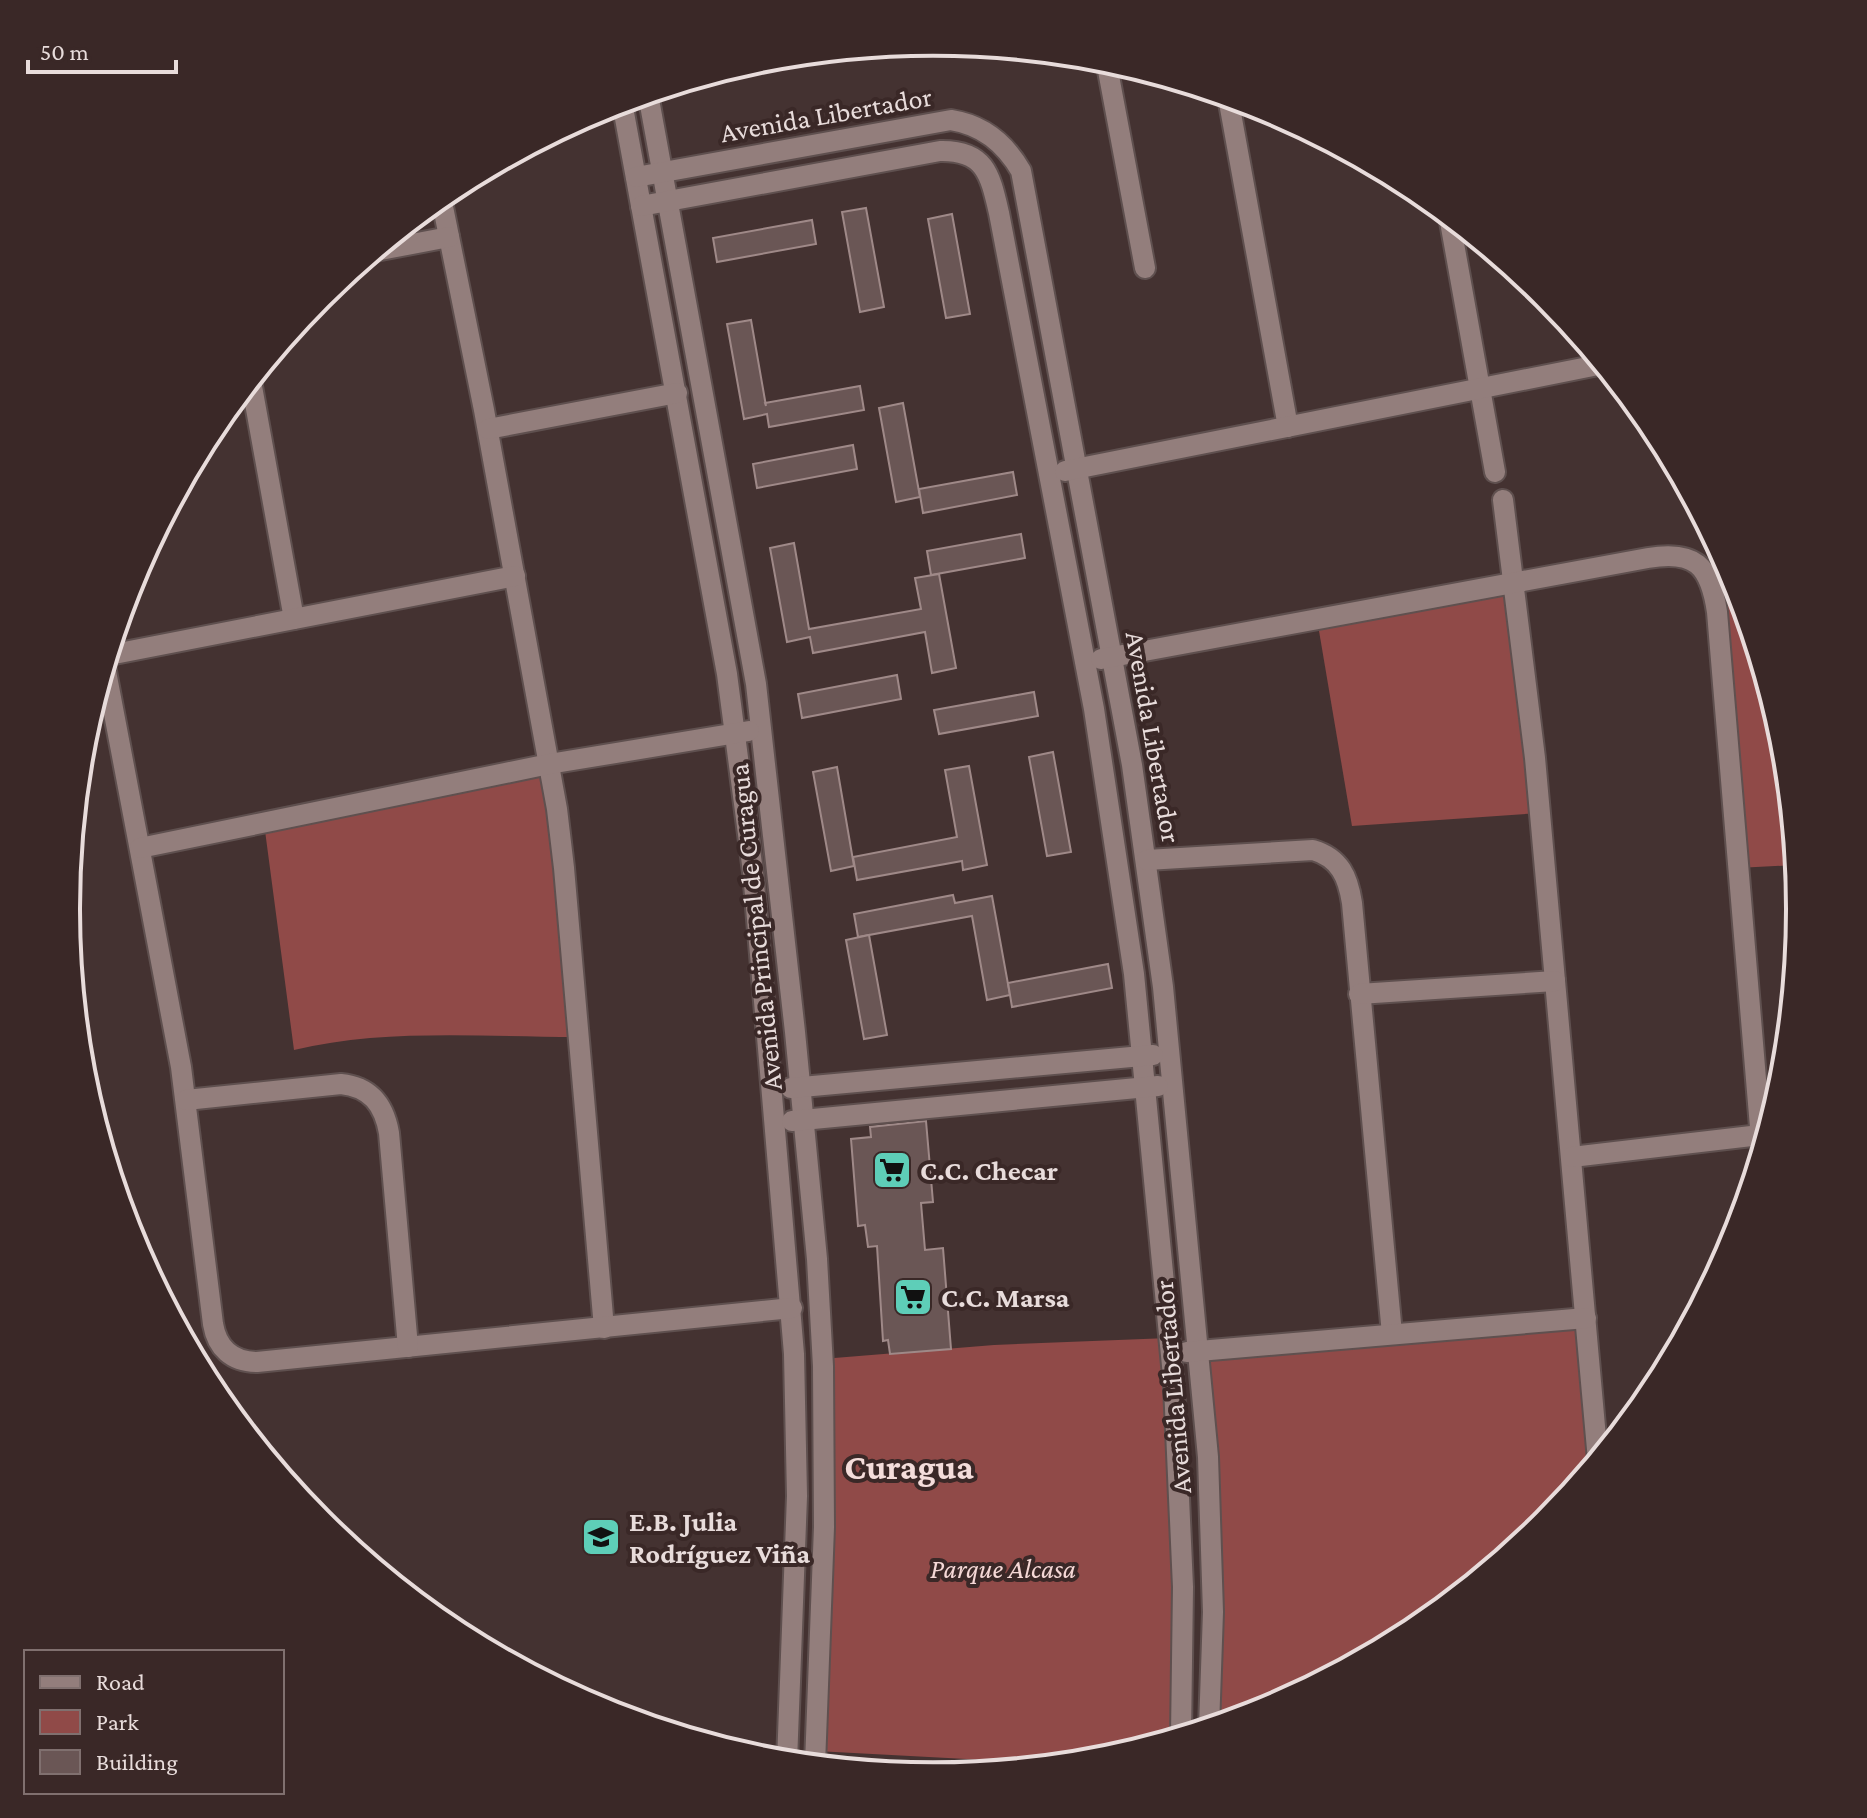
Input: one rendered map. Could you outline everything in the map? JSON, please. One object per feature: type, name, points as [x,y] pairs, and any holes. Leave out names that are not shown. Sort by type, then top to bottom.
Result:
[{"type":"street","points":[[1109,74],[1145,268]]},
{"type":"street","name":"Avenida Principal de Curagua","points":[[650,105],[763,729],[801,1087],[819,1284],[824,1425],[824,1527],[815,1754]]},
{"type":"street","points":[[1230,110],[1288,427]]},
{"type":"street","name":"Avenida Principal de Curagua","points":[[624,114],[736,732],[751,858],[792,1308],[797,1496],[787,1749]]},
{"type":"street","name":"Avenida Libertador","points":[[636,177],[932,122],[965,122],[991,135],[1021,171],[1113,656],[1147,860],[1208,1457],[1212,1566],[1209,1717]]},
{"type":"street","name":"Avenida Libertador","points":[[641,206],[920,154],[953,151],[975,159],[989,174],[997,201],[1114,828],[1143,1056],[1177,1442],[1183,1587],[1181,1725]]},
{"type":"street","points":[[444,211],[515,576],[549,764],[564,868],[604,1328]]},
{"type":"street","points":[[1452,231],[1495,472]]},
{"type":"street","points":[[396,247],[449,237]]},
{"type":"street","points":[[1049,474],[1591,366]]},
{"type":"street","points":[[488,429],[677,393]]},
{"type":"street","points":[[253,395],[294,619]]},
{"type":"street","points":[[1503,500],[1535,758],[1597,1444]]},
{"type":"street","points":[[1085,662],[1674,554],[1690,559],[1708,577],[1717,612],[1759,1121]]},
{"type":"street","points":[[121,653],[515,576]]},
{"type":"street","points":[[110,690],[186,1100],[213,1324],[218,1343],[224,1350],[239,1360],[257,1362],[792,1308]]},
{"type":"street","points":[[140,848],[549,764],[763,729]]},
{"type":"street","points":[[1147,860],[1305,850],[1327,855],[1342,869],[1349,888],[1392,1334]]},
{"type":"street","points":[[1359,994],[1555,981]]},
{"type":"street","points":[[773,1090],[1169,1054]]},
{"type":"street","points":[[186,1100],[341,1084],[362,1088],[377,1101],[383,1110],[389,1133],[408,1347]]},
{"type":"street","points":[[776,1122],[1172,1085]]},
{"type":"street","points":[[1572,1157],[1753,1144]]},
{"type":"street","points":[[1171,1354],[1586,1318]]},
{"type":"green space","points":[[1712,561],[1741,635],[1757,688],[1779,798],[1785,866],[1737,868],[1717,612],[1697,565]]},
{"type":"green space","points":[[1514,582],[1540,813],[1352,826],[1317,619]]},
{"type":"green space","points":[[549,764],[578,1037],[399,1036],[328,1043],[294,1050],[264,823]]},
{"type":"green space","points":[[1586,1318],[1597,1444],[1537,1512],[1453,1586],[1360,1648],[1311,1674],[1209,1717],[1198,1351]]},
{"type":"green space","name":"Parque Alcasa","points":[[1169,1338],[1181,1725],[1100,1746],[989,1760],[816,1751],[822,1359],[994,1345]]},
{"type":"building","points":[[866,208],[884,307],[860,312],[842,212]]},
{"type":"building","points":[[952,214],[970,314],[946,318],[928,219]]},
{"type":"building","points":[[812,220],[816,244],[717,262],[713,238]]},
{"type":"building","points":[[751,320],[765,403],[860,386],[864,410],[769,427],[767,414],[744,419],[727,324]]},
{"type":"building","points":[[903,403],[920,497],[896,502],[879,408]]},
{"type":"building","points":[[853,445],[857,469],[757,488],[753,464]]},
{"type":"building","points":[[1013,472],[1017,495],[923,513],[919,489]]},
{"type":"building","points":[[1021,534],[1025,558],[931,575],[927,551]]},
{"type":"building","points":[[794,543],[809,629],[921,609],[915,578],[939,574],[956,668],[932,673],[925,632],[813,653],[810,637],[787,642],[770,548]]},
{"type":"building","points":[[897,675],[901,699],[802,718],[798,694]]},
{"type":"building","points":[[1034,692],[1038,716],[939,734],[934,710]]},
{"type":"building","points":[[1053,752],[1071,852],[1047,856],[1029,757]]},
{"type":"building","points":[[969,766],[987,865],[963,870],[962,861],[857,880],[853,857],[957,837],[945,770]]},
{"type":"building","points":[[837,767],[854,866],[831,871],[813,772]]},
{"type":"building","points":[[953,895],[955,903],[992,896],[1010,995],[987,1000],[972,916],[858,937],[854,914]]},
{"type":"building","points":[[869,935],[887,1035],[864,1039],[846,940]]},
{"type":"building","points":[[1108,964],[1112,988],[1012,1007],[1008,983]]},
{"type":"building","points":[[926,1121],[933,1202],[921,1203],[925,1250],[943,1248],[951,1349],[890,1354],[888,1340],[883,1341],[877,1246],[868,1247],[865,1225],[858,1226],[851,1139],[871,1137],[870,1127]]},
{"type":"place","name":"C.C. Checar","points":[[892,1170]]},
{"type":"place","name":"C.C. Marsa","points":[[913,1297]]},
{"type":"place","name":"E.B. Julia Rodríguez Viña","points":[[601,1537]]},
{"type":"district","name":"Curagua","points":[[909,1466]]}]
